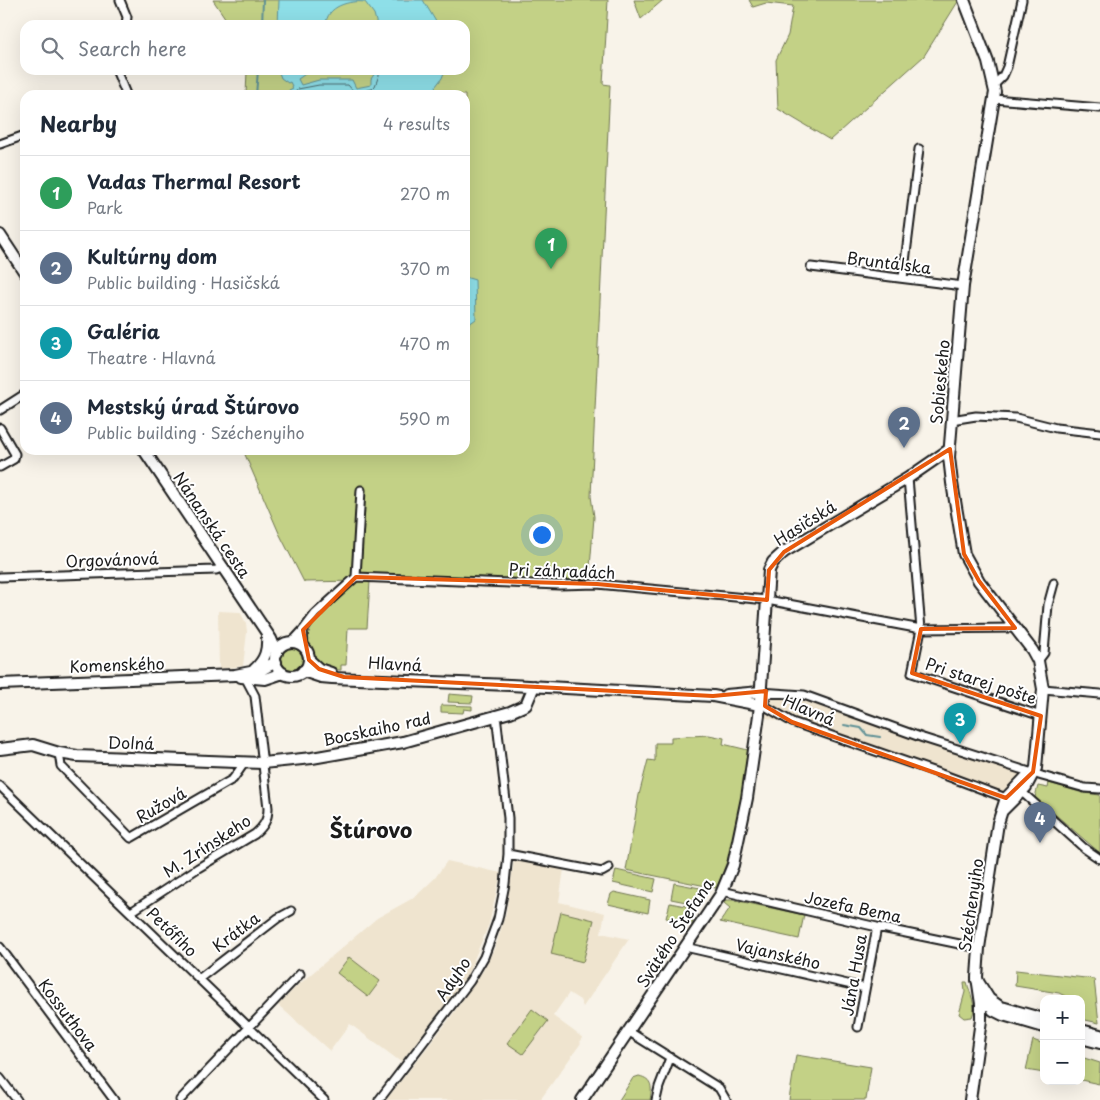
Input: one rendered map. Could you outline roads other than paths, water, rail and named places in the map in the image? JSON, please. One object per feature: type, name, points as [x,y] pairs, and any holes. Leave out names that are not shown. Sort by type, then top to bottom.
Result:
[{"type":"street","points":[[120,0],[127,20]]},
{"type":"street","name":"Sobieskeho","points":[[964,0],[988,62],[994,85],[994,99],[963,286],[951,420],[952,483],[964,554],[979,581],[1038,661],[1043,689],[1036,768],[1026,787],[1002,812]]},
{"type":"street","points":[[994,85],[1003,76],[1007,67],[1022,0]]},
{"type":"street","points":[[118,75],[124,90]]},
{"type":"street","points":[[994,99],[1100,108]]},
{"type":"street","points":[[0,144],[20,137]]},
{"type":"street","points":[[903,278],[919,149]]},
{"type":"street","points":[[0,235],[20,265]]},
{"type":"street","name":"Bruntálska","points":[[811,267],[963,286]]},
{"type":"street","points":[[0,410],[20,397]]},
{"type":"street","points":[[951,420],[976,416],[1016,418],[1056,428],[1100,433]]},
{"type":"street","points":[[0,428],[15,454],[14,459],[0,467]]},
{"type":"street","name":"Hasičská","points":[[762,706],[769,570],[773,562],[779,556],[908,478],[950,449]]},
{"type":"street","name":"Nánanská cesta","points":[[147,455],[256,616]]},
{"type":"street","points":[[908,478],[921,629]]},
{"type":"street","points":[[244,675],[268,667],[276,657],[280,647],[303,630],[315,614],[356,578],[361,490]]},
{"type":"street","name":"Orgovánová","points":[[0,578],[216,570],[224,568]]},
{"type":"street","name":"Pri záhradách","points":[[356,578],[559,585],[597,584],[767,600],[921,629],[1015,628]]},
{"type":"street","name":"Sobieskeho","points":[[1038,661],[1044,653],[1048,606],[1054,583]]},
{"type":"street","points":[[256,616],[289,642],[298,643],[304,647],[308,653],[309,660],[303,671],[294,675],[283,673],[279,669],[276,649],[256,616]]},
{"type":"street","name":"Pri starej pošte","points":[[921,629],[912,673],[1041,716]]},
{"type":"street","points":[[303,630],[304,647]]},
{"type":"street","points":[[244,675],[262,663],[267,652],[267,633]]},
{"type":"street","name":"Hlavná","points":[[309,660],[319,669],[344,677]]},
{"type":"street","name":"Hlavná","points":[[303,671],[321,677],[713,696],[763,692],[804,695],[923,738],[1085,788],[1100,789]]},
{"type":"street","name":"Komenského","points":[[0,684],[244,675],[265,679],[283,673]]},
{"type":"street","points":[[244,675],[255,696]]},
{"type":"street","points":[[255,696],[258,685],[265,679]]},
{"type":"street","points":[[496,715],[526,705],[534,686]]},
{"type":"street","points":[[1043,689],[1100,694]]},
{"type":"street","name":"M. Zrínskeho","points":[[131,912],[262,828],[266,820],[268,808],[255,696]]},
{"type":"street","name":"Hlavná","points":[[713,696],[762,706],[792,722],[1006,798]]},
{"type":"street","name":"Svätého Štefana","points":[[582,1100],[722,891],[738,847],[762,706]]},
{"type":"street","name":"Bocskaiho rad","points":[[263,762],[312,758],[379,747],[430,735],[496,715]]},
{"type":"street","name":"Adyho","points":[[379,1100],[444,1018],[470,981],[484,957],[498,919],[505,884],[508,854],[508,818],[496,715]]},
{"type":"street","name":"Dolná","points":[[0,749],[33,745],[77,756],[263,762]]},
{"type":"street","name":"Ružová","points":[[59,753],[61,766],[131,838],[233,779],[245,762]]},
{"type":"street","points":[[1002,812],[1006,798],[1024,778],[1033,772]]},
{"type":"street","name":"Petőfiho","points":[[0,786],[324,1100]]},
{"type":"street","points":[[1023,793],[1084,848],[1100,859]]},
{"type":"street","name":"Széchenyiho","points":[[970,1100],[985,1005],[977,980],[979,948],[998,822],[1002,812]]},
{"type":"street","points":[[508,854],[602,872],[609,868]]},
{"type":"street","name":"Jozefa Bema","points":[[722,891],[876,927],[979,948]]},
{"type":"street","name":"Krátka","points":[[200,978],[271,923],[291,911]]},
{"type":"street","name":"Jána Husa","points":[[858,1027],[876,927]]},
{"type":"street","name":"Kossuthova","points":[[0,947],[114,1100]]},
{"type":"street","name":"Vajanského","points":[[685,947],[865,988]]},
{"type":"street","points":[[181,1099],[300,974]]},
{"type":"street","points":[[977,980],[989,999],[1004,1011],[1040,1018]]},
{"type":"street","points":[[985,1005],[1040,1025]]},
{"type":"street","points":[[980,1028],[990,1018],[1004,1011]]},
{"type":"street","points":[[628,1031],[719,1088],[726,1100]]},
{"type":"street","points":[[1085,1031],[1100,1035]]},
{"type":"street","points":[[1085,1039],[1100,1043]]},
{"type":"street","points":[[656,1100],[670,1058]]},
{"type":"street","points":[[0,1078],[17,1100]]},
{"type":"water","points":[[279,0],[423,0],[435,20],[376,20],[374,14],[365,2],[353,2],[334,9],[327,20],[278,20]]},
{"type":"water","points":[[280,75],[304,75],[298,79],[301,85],[319,80],[352,80],[356,88],[371,85],[371,79],[374,75],[443,75],[433,90],[289,90],[293,88],[290,82],[288,83]]},
{"type":"water","points":[[470,278],[475,280],[476,319],[470,323]]},
{"type":"waterway","points":[[262,20],[263,0]]},
{"type":"waterway","points":[[256,90],[258,75]]},
{"type":"waterway","points":[[844,725],[861,728],[867,735],[880,737]]},
{"type":"place","name":"Vadas Thermal Resort","points":[[551,269]]},
{"type":"place","name":"Kultúrny dom","points":[[904,448]]},
{"type":"place","name":"Galéria","points":[[960,744]]},
{"type":"place","name":"Mestský úrad Štúrovo","points":[[1040,843]]},
{"type":"district","name":"Štúrovo","points":[[371,831]]}]
